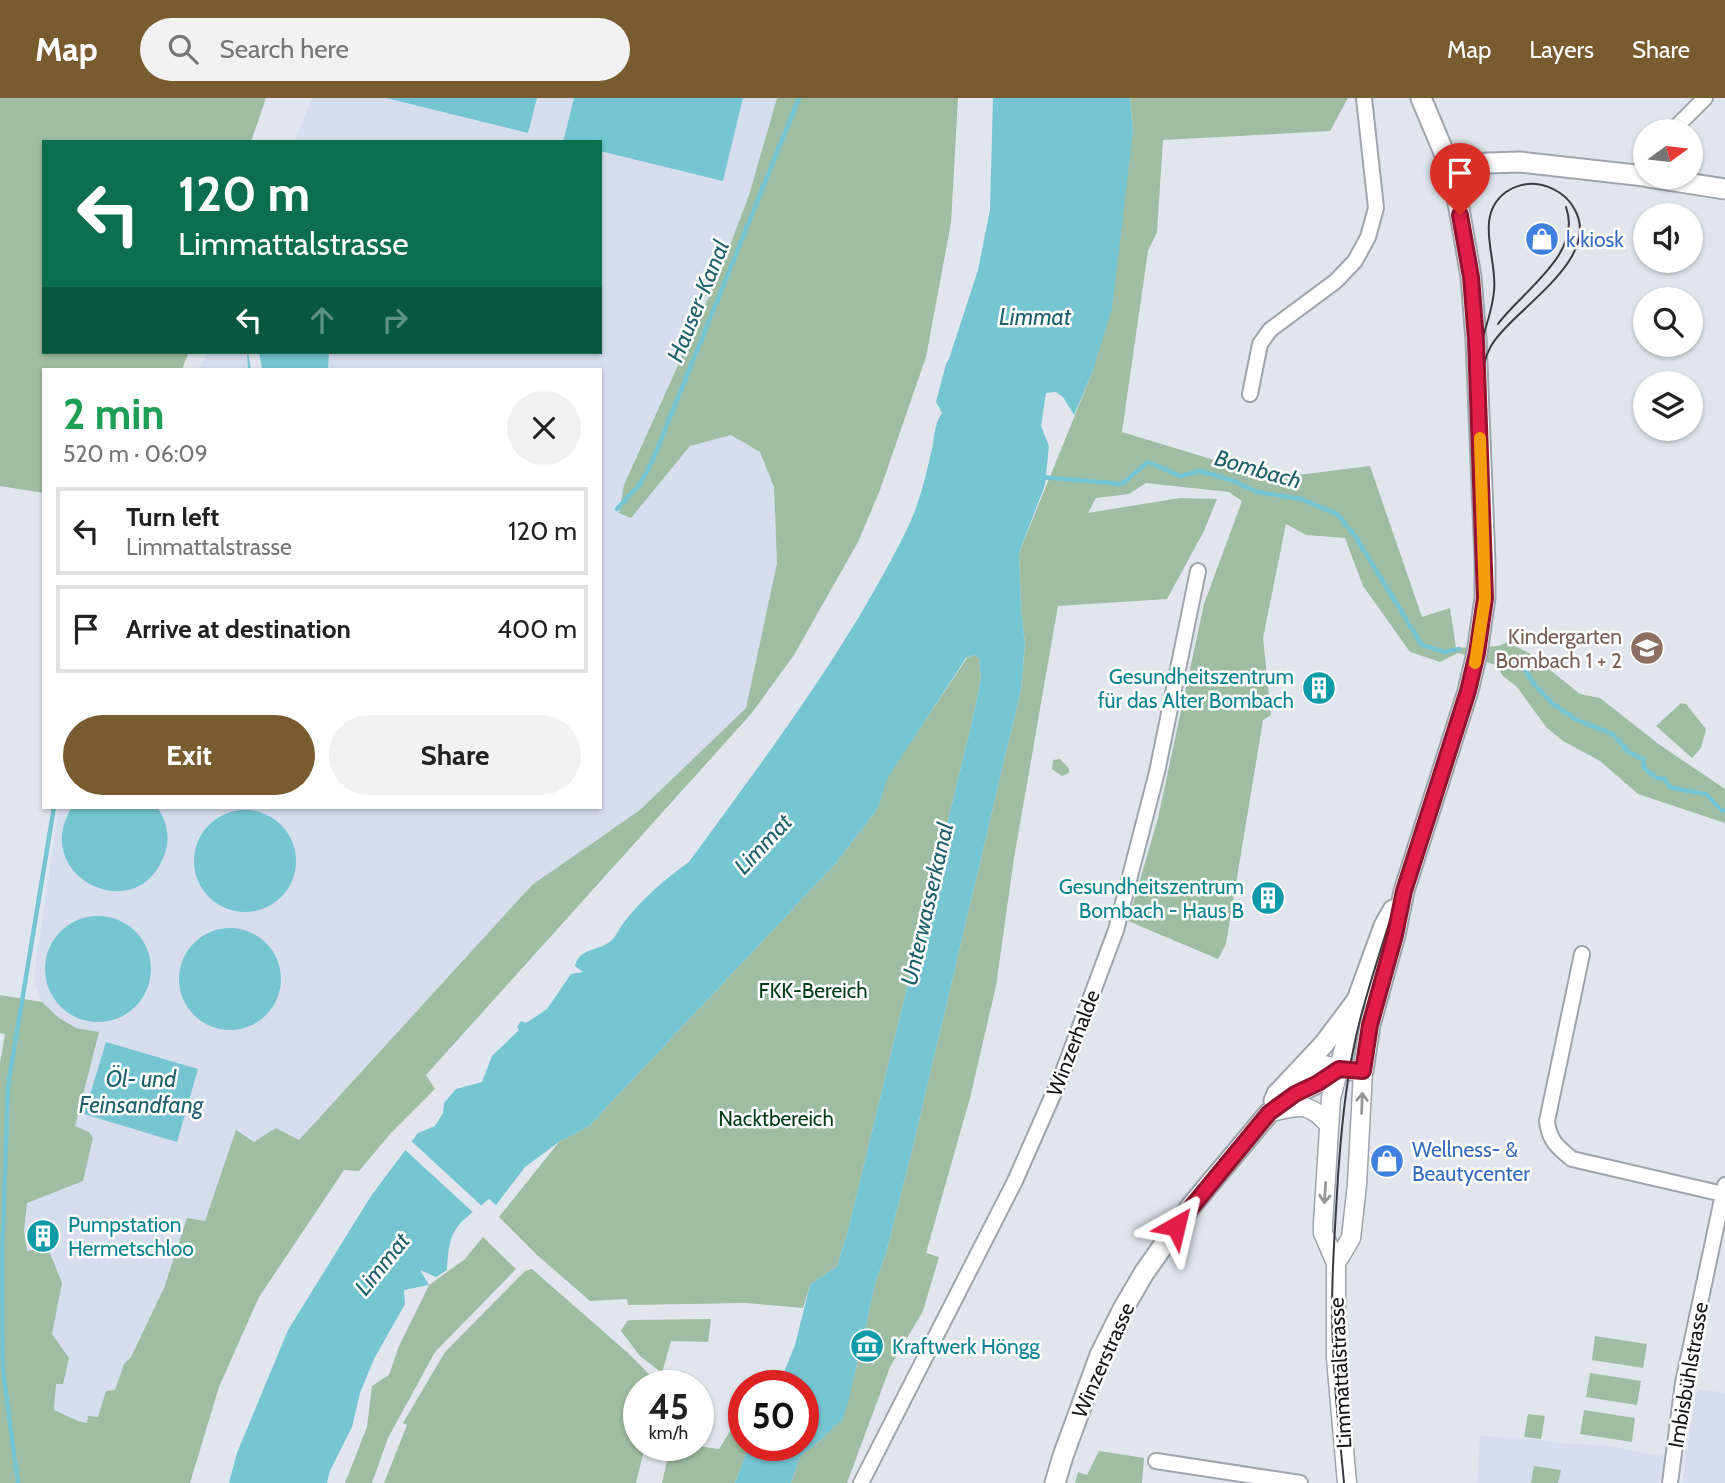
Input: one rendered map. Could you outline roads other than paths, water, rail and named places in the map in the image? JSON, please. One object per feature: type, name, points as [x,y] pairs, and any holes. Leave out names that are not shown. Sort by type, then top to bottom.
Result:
[{"type":"main road","name":"Limmattalstrasse","points":[[1363,1071],[1370,1025],[1404,891],[1468,691],[1485,598],[1476,340],[1471,277],[1453,174],[1421,98]]},
{"type":"main road","points":[[1453,174],[1487,163],[1520,162],[1633,174]]},
{"type":"main road","points":[[1703,185],[1725,189]]},
{"type":"main road","name":"Limmattalstrasse","points":[[1357,1000],[1384,926],[1404,891]]},
{"type":"main road","name":"Winzerstrasse","points":[[1269,1113],[1277,1094],[1301,1070],[1357,1000]]},
{"type":"main road","points":[[1339,1069],[1363,1071]]},
{"type":"main road","name":"Winzerstrasse","points":[[1055,1483],[1100,1356],[1144,1273],[1192,1205],[1269,1113],[1295,1094],[1339,1069]]},
{"type":"street","points":[[1250,394],[1260,344],[1270,330],[1336,281],[1355,261],[1368,237],[1376,208],[1364,98]]},
{"type":"street","points":[[1684,119],[1704,98]]},
{"type":"street","name":"Winzerhalde","points":[[861,1483],[1016,1181],[1063,1073],[1116,930],[1157,772],[1198,571]]},
{"type":"street","points":[[1582,954],[1547,1121],[1549,1135],[1556,1147],[1572,1159],[1724,1189]]},
{"type":"street","name":"Limmattalstrasse","points":[[1347,1483],[1336,1358],[1336,1263],[1323,1233],[1331,1098],[1357,1000]]},
{"type":"street","points":[[1301,1070],[1324,1065],[1339,1069]]},
{"type":"street","name":"Limmattalstrasse","points":[[1336,1263],[1351,1238],[1357,1184],[1363,1071]]},
{"type":"street","points":[[1269,1113],[1291,1107],[1308,1107],[1329,1125]]},
{"type":"street","name":"Imbisbühlstrasse","points":[[1670,1483],[1683,1383],[1724,1189]]},
{"type":"street","points":[[1156,1461],[1242,1478],[1300,1483]]},
{"type":"water","points":[[386,98],[537,98],[528,133]]},
{"type":"water","points":[[574,98],[743,98],[723,181],[602,151],[602,140],[564,140]]},
{"type":"water","name":"Limmat","points":[[993,98],[1130,98],[1133,131],[1112,309],[1092,373],[1074,415],[1063,397],[1056,392],[1046,393],[1041,426],[1049,446],[1045,485],[1019,553],[1025,644],[1021,689],[913,1146],[886,1253],[876,1281],[843,1419],[819,1441],[819,1370],[785,1370],[795,1345],[810,1285],[837,1266],[847,1234],[973,718],[981,678],[979,658],[974,655],[966,658],[887,779],[878,808],[836,863],[589,1126],[559,1142],[525,1167],[496,1205],[489,1199],[462,1221],[450,1244],[447,1270],[436,1277],[420,1270],[429,1285],[404,1290],[405,1304],[374,1359],[360,1393],[352,1427],[330,1471],[327,1483],[229,1483],[237,1453],[288,1330],[371,1196],[418,1133],[435,1126],[443,1113],[444,1103],[456,1089],[482,1082],[492,1056],[519,1030],[517,1027],[521,1021],[526,1023],[547,1009],[571,974],[583,972],[575,966],[581,955],[613,939],[647,897],[689,862],[805,700],[859,617],[911,520],[921,492],[942,413],[936,402],[978,270],[990,210]]},
{"type":"water","points":[[247,354],[329,354],[328,368],[248,368]]},
{"type":"water","points":[[71,809],[158,809],[164,819],[168,838],[163,858],[149,879],[131,889],[111,891],[91,885],[75,872],[64,854],[62,832]]},
{"type":"water","points":[[245,810],[264,814],[281,825],[292,842],[296,861],[292,880],[281,897],[264,908],[245,912],[226,908],[209,897],[198,880],[194,861],[198,842],[209,825],[226,814]]},
{"type":"water","points":[[98,916],[118,920],[135,932],[147,949],[151,969],[147,989],[135,1006],[118,1018],[98,1022],[78,1018],[61,1006],[49,989],[45,969],[49,949],[61,932],[78,920]]},
{"type":"water","points":[[230,928],[250,932],[266,943],[277,959],[281,979],[277,999],[266,1015],[250,1026],[230,1030],[210,1026],[194,1015],[183,999],[179,979],[183,959],[194,943],[210,932]]},
{"type":"water","name":"Öl- und Feinsandfang","points":[[106,1042],[198,1069],[177,1142],[84,1114]]},
{"type":"water","name":"Limmat","points":[[743,1461],[799,1461],[791,1483],[735,1483]]},
{"type":"waterway","name":"Hauser-Kanal","points":[[617,509],[640,484],[652,462],[799,98]]},
{"type":"waterway","name":"Bombach","points":[[1041,477],[1122,484],[1148,462],[1180,476],[1200,471],[1234,481],[1257,492],[1301,499],[1337,514],[1355,536],[1422,645],[1445,652],[1459,649]]},
{"type":"waterway","name":"Bombach","points":[[1498,654],[1522,665],[1534,684],[1552,703],[1575,719],[1612,734],[1630,753],[1643,759],[1644,767],[1656,778],[1664,779],[1671,788],[1706,794],[1725,811]]},
{"type":"waterway","points":[[18,1483],[3,1371],[2,1260],[8,1086],[54,809]]},
{"type":"tram line","points":[[1344,1483],[1335,1380],[1332,1303],[1338,1176],[1349,1075],[1356,1036],[1370,986],[1454,728],[1478,631],[1482,554],[1475,396],[1477,360],[1494,291],[1489,238],[1491,213],[1496,202],[1513,188],[1520,185],[1542,185],[1564,196],[1575,210],[1580,229],[1576,247],[1551,283],[1491,346],[1484,365],[1482,385]]},
{"type":"tram line","points":[[1498,324],[1558,256],[1566,240],[1569,224],[1566,207]]},
{"type":"place","name":"k kiosk","points":[[1542,239]]},
{"type":"place","name":"Kindergarten Bombach 1 + 2","points":[[1647,648]]},
{"type":"place","name":"Gesundheitszentrum für das Alter Bombach","points":[[1319,688]]},
{"type":"place","name":"Gesundheitszentrum Bombach - Haus B","points":[[1268,898]]},
{"type":"place","name":"Wellness- & Beautycenter","points":[[1387,1161]]},
{"type":"place","name":"Pumpstation Hermetschloo","points":[[43,1236]]},
{"type":"place","name":"Kraftwerk Höngg","points":[[867,1346]]},
{"type":"water label","name":"Unterwasserkanal","points":[[927,904]]},
{"type":"park label","name":"FKK-Bereich","points":[[813,990]]},
{"type":"park label","name":"Nacktbereich","points":[[776,1118]]}]
